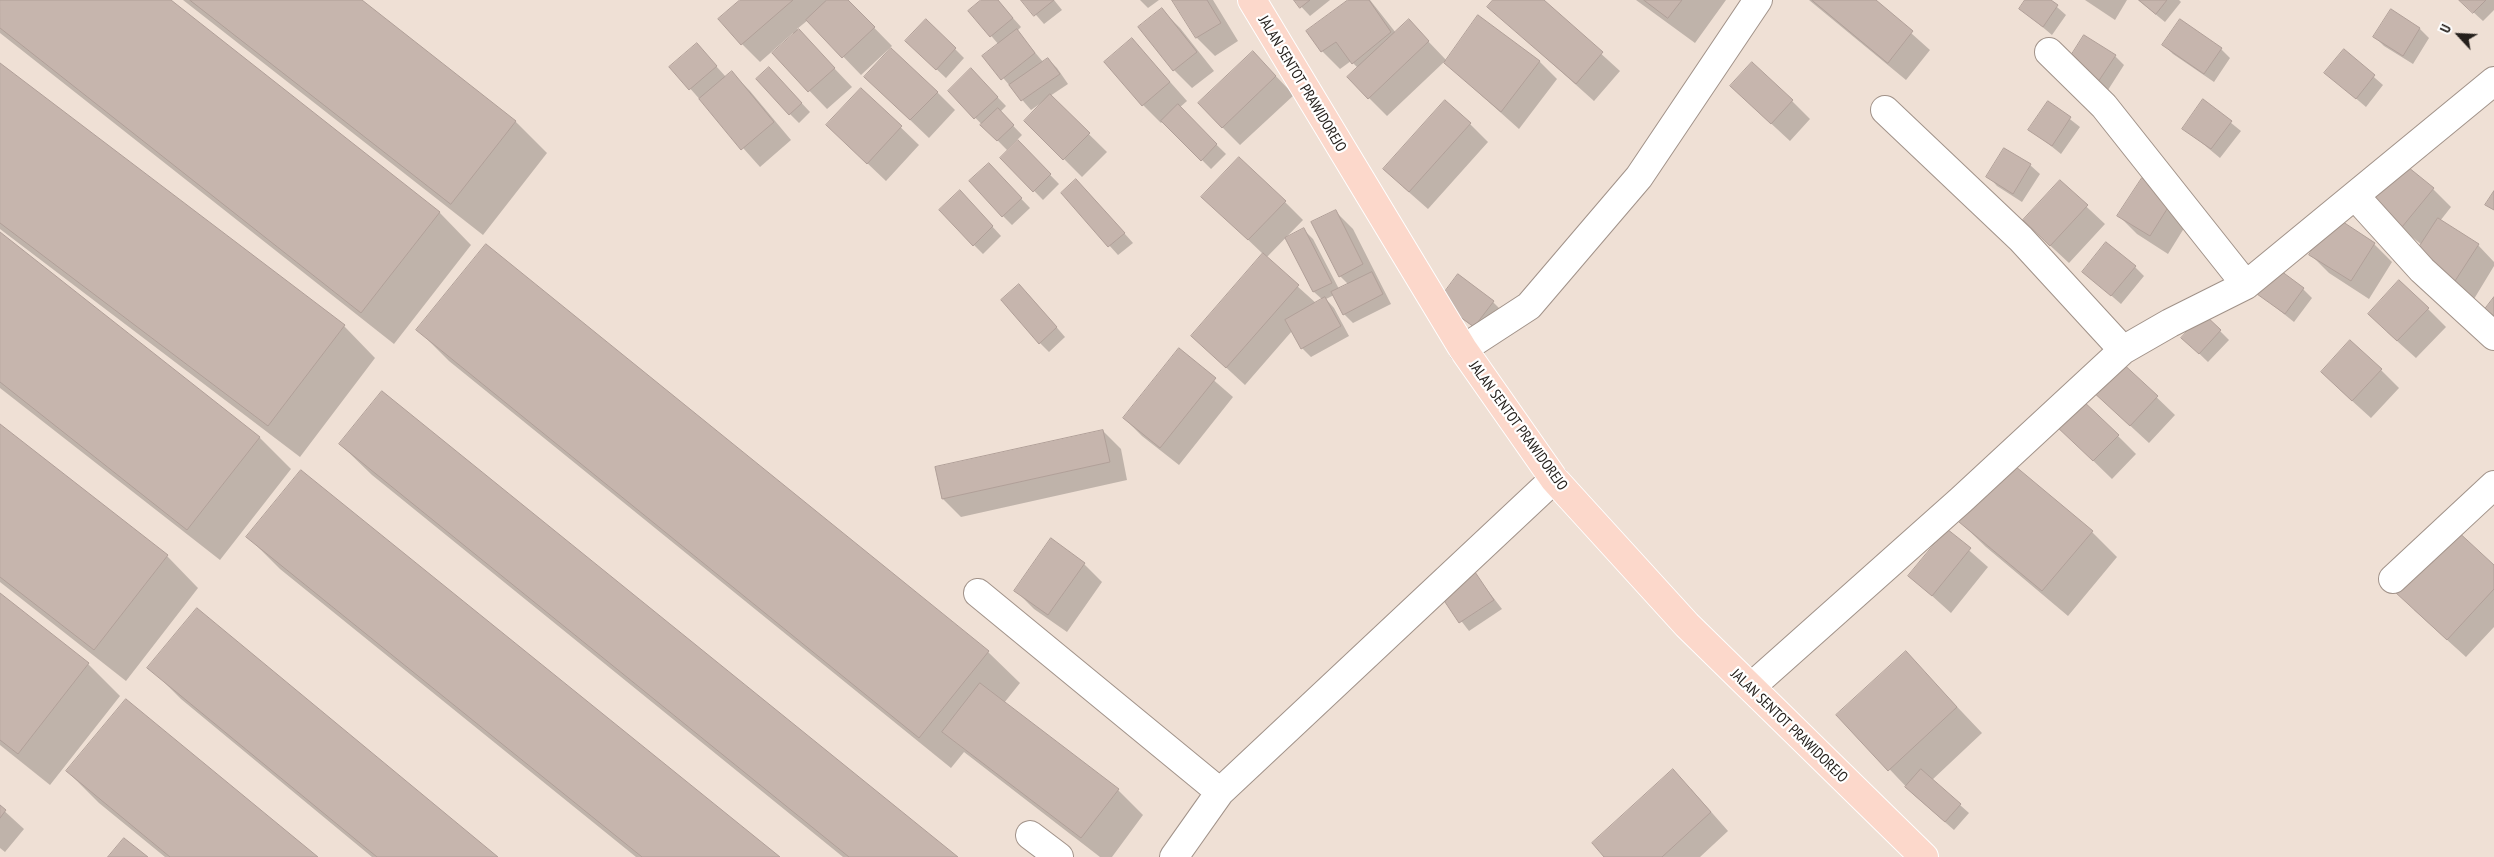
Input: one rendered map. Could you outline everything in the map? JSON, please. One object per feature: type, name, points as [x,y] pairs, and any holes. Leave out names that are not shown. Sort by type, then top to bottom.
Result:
[{"type":"main road","name":"JALAN SENTOT PRAWIDOREJO","points":[[1252,0],[1463,349],[1554,479],[1686,625],[1924,857]]},
{"type":"street","points":[[1463,349],[1529,306],[1639,177],[1758,0]]},
{"type":"street","points":[[2049,52],[2104,106],[2246,285]]},
{"type":"street","points":[[1750,688],[1961,500],[2123,350],[2246,285],[2494,81]]},
{"type":"street","points":[[1886,110],[2021,239],[2123,350]]},
{"type":"street","points":[[2355,196],[2422,270],[2494,336]]},
{"type":"street","points":[[1174,857],[1220,792],[1554,479]]},
{"type":"street","points":[[2393,579],[2494,485]]},
{"type":"street","points":[[978,593],[1220,792]]},
{"type":"street","points":[[1030,835],[1059,857]]},
{"type":"building","points":[[0,0],[171,0],[440,212],[361,313],[0,28]]},
{"type":"building","points":[[190,0],[362,0],[516,121],[451,204]]},
{"type":"building","points":[[740,0],[793,0],[741,45],[718,19]]},
{"type":"building","points":[[827,0],[848,0],[875,27],[842,58],[806,20]]},
{"type":"building","points":[[981,0],[998,0],[1013,18],[990,37],[968,11]]},
{"type":"building","points":[[1021,0],[1054,0],[1034,16]]},
{"type":"building","points":[[1172,0],[1207,0],[1221,23],[1196,38]]},
{"type":"building","points":[[1294,0],[1310,0],[1300,8]]},
{"type":"building","points":[[1348,0],[1369,0],[1391,32],[1352,64],[1336,42],[1321,52],[1306,31]]},
{"type":"building","points":[[1493,0],[1544,0],[1603,52],[1576,84],[1487,7]]},
{"type":"building","points":[[1644,0],[1682,0],[1668,18]]},
{"type":"building","points":[[1812,0],[1876,0],[1913,31],[1888,63]]},
{"type":"building","points":[[2025,0],[2051,0],[2058,5],[2043,27],[2019,9]]},
{"type":"building","points":[[2139,0],[2167,0],[2156,14]]},
{"type":"building","points":[[2459,0],[2486,0],[2473,13]]},
{"type":"building","points":[[1162,8],[1197,52],[1173,71],[1138,27]]},
{"type":"building","points":[[2391,9],[2420,28],[2403,56],[2373,37]]},
{"type":"building","points":[[1478,15],[1540,61],[1501,112],[1444,63]]},
{"type":"building","points":[[926,19],[956,48],[936,70],[905,41]]},
{"type":"building","points":[[1409,19],[1429,41],[1368,99],[1347,77]]},
{"type":"building","points":[[2180,19],[2222,48],[2204,74],[2162,45]]},
{"type":"building","points":[[799,29],[835,68],[808,92],[772,53]]},
{"type":"building","points":[[1017,29],[1035,53],[1001,80],[982,56]]},
{"type":"building","points":[[2084,35],[2116,55],[2098,82],[2067,62]]},
{"type":"building","points":[[1132,38],[1170,82],[1142,106],[1104,62]]},
{"type":"building","points":[[697,43],[717,66],[689,90],[669,67]]},
{"type":"building","points":[[891,48],[938,92],[910,120],[864,77]]},
{"type":"building","points":[[2344,49],[2375,75],[2356,99],[2324,73]]},
{"type":"building","points":[[1253,51],[1276,76],[1222,128],[1198,103]]},
{"type":"building","points":[[1048,58],[1060,74],[1021,101],[1009,85]]},
{"type":"building","points":[[1752,62],[1793,100],[1771,124],[1730,86]]},
{"type":"building","points":[[0,63],[345,325],[268,426],[0,223]]},
{"type":"building","points":[[769,67],[802,103],[789,115],[756,79]]},
{"type":"building","points":[[971,68],[998,97],[974,119],[948,91]]},
{"type":"building","points":[[732,71],[774,122],[741,150],[699,99]]},
{"type":"building","points":[[861,88],[902,126],[867,164],[826,125]]},
{"type":"building","points":[[1050,94],[1090,133],[1063,160],[1024,121]]},
{"type":"building","points":[[2203,99],[2232,121],[2211,149],[2182,129]]},
{"type":"building","points":[[1445,100],[1471,123],[1409,192],[1383,169]]},
{"type":"building","points":[[2048,101],[2071,117],[2052,146],[2028,130]]},
{"type":"building","points":[[1178,104],[1217,144],[1201,161],[1161,121]]},
{"type":"building","points":[[998,108],[1014,125],[997,141],[980,125]]},
{"type":"building","points":[[1018,140],[1051,174],[1033,192],[1000,158]]},
{"type":"building","points":[[2004,148],[2031,164],[2013,194],[1986,177]]},
{"type":"building","points":[[1239,157],[1286,201],[1248,240],[1201,197]]},
{"type":"building","points":[[989,163],[1022,198],[1002,217],[969,181]]},
{"type":"building","points":[[2403,163],[2434,188],[2402,227],[2371,202]]},
{"type":"building","points":[[2142,178],[2174,198],[2150,236],[2117,216]]},
{"type":"building","points":[[1076,179],[1125,233],[1108,247],[1061,193]]},
{"type":"building","points":[[2060,180],[2088,205],[2050,246],[2023,220]]},
{"type":"building","points":[[960,190],[993,226],[973,246],[939,210]]},
{"type":"building","points":[[2494,191],[2494,210],[2485,205]]},
{"type":"building","points":[[1336,210],[1363,264],[1339,277],[1311,222]]},
{"type":"building","points":[[2334,216],[2375,243],[2351,281],[2309,255]]},
{"type":"building","points":[[2438,218],[2479,244],[2455,281],[2414,255]]},
{"type":"building","points":[[1304,228],[1332,283],[1313,292],[1285,238]]},
{"type":"building","points":[[0,232],[260,437],[187,530],[0,382]]},
{"type":"building","points":[[2106,242],[2136,266],[2111,296],[2082,272]]},
{"type":"building","points":[[486,244],[989,651],[919,738],[416,330]]},
{"type":"building","points":[[1263,253],[1299,285],[1226,368],[1191,336]]},
{"type":"building","points":[[2277,268],[2304,288],[2285,314],[2257,294]]},
{"type":"building","points":[[1372,272],[1383,294],[1343,315],[1331,292]]},
{"type":"building","points":[[1458,274],[1494,301],[1474,327],[1438,301]]},
{"type":"building","points":[[2399,280],[2429,308],[2397,341],[2368,314]]},
{"type":"building","points":[[1019,284],[1057,327],[1039,344],[1001,300]]},
{"type":"building","points":[[1325,297],[1341,326],[1301,349],[1285,320]]},
{"type":"building","points":[[2494,297],[2494,316],[2485,309]]},
{"type":"building","points":[[2204,314],[2221,330],[2199,354],[2181,338]]},
{"type":"building","points":[[2350,340],[2382,369],[2352,401],[2321,372]]},
{"type":"building","points":[[1179,348],[1216,378],[1160,448],[1123,418]]},
{"type":"building","points":[[2119,360],[2158,396],[2130,426],[2091,390]]},
{"type":"building","points":[[382,391],[958,857],[849,857],[339,444]]},
{"type":"building","points":[[2080,398],[2119,435],[2093,461],[2055,425]]},
{"type":"building","points":[[0,424],[168,555],[94,650],[0,577]]},
{"type":"building","points":[[1103,430],[1110,462],[942,499],[935,467]]},
{"type":"building","points":[[2009,461],[2093,531],[2042,591],[1959,522]]},
{"type":"building","points":[[301,470],[780,857],[642,857],[246,537]]},
{"type":"building","points":[[2454,528],[2494,565],[2494,589],[2447,640],[2395,592]]},
{"type":"building","points":[[1947,529],[1971,548],[1932,596],[1908,576]]},
{"type":"building","points":[[1051,538],[1085,563],[1048,615],[1014,591]]},
{"type":"building","points":[[1475,572],[1494,600],[1459,623],[1441,596]]},
{"type":"building","points":[[0,593],[89,663],[18,754],[0,740]]},
{"type":"building","points":[[197,608],[498,857],[377,857],[147,668]]},
{"type":"building","points":[[1906,651],[1957,707],[1888,771],[1836,715]]},
{"type":"building","points":[[980,683],[1119,789],[1081,838],[942,732]]},
{"type":"building","points":[[126,699],[318,857],[170,857],[66,771]]},
{"type":"building","points":[[1673,769],[1711,812],[1662,857],[1604,857],[1592,843]]},
{"type":"building","points":[[1921,769],[1961,804],[1945,822],[1905,787]]},
{"type":"building","points":[[0,805],[6,810],[0,818]]},
{"type":"building","points":[[124,838],[148,857],[108,857]]}]
